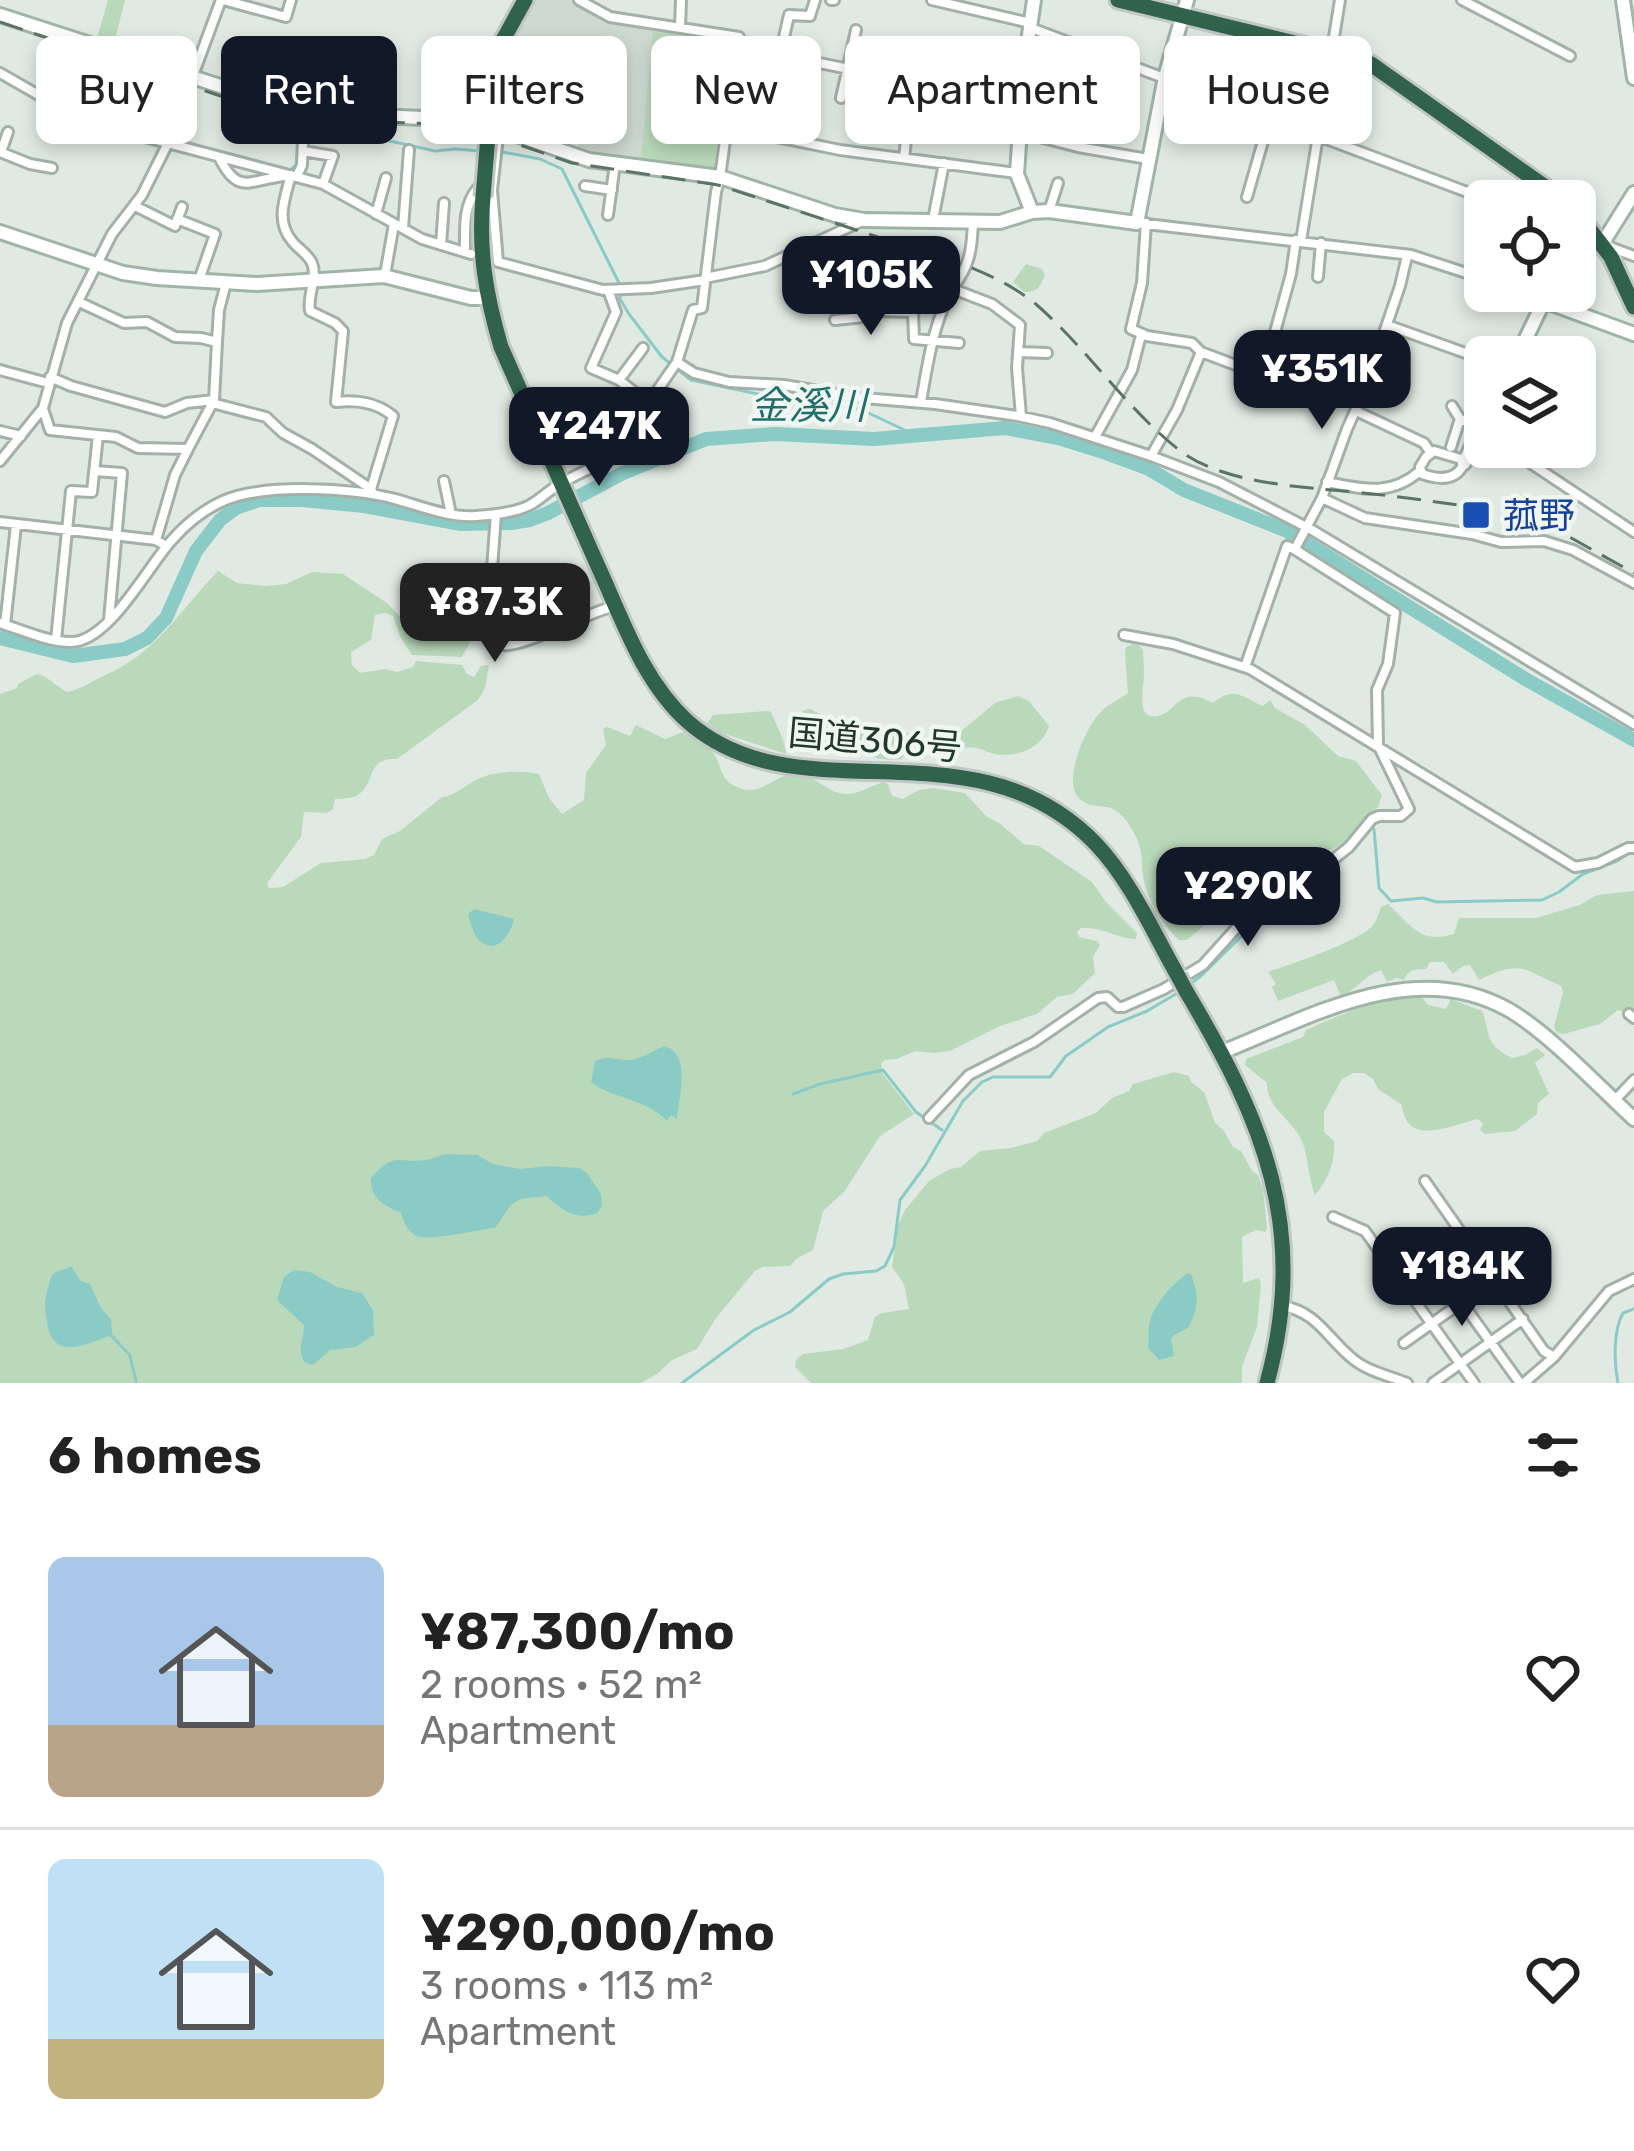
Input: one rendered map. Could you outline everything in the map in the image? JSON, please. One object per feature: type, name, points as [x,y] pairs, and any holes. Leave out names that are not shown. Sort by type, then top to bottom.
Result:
[{"type":"highway","name":"国道306号","points":[[525,0],[503,40],[492,86],[481,245],[487,298],[501,346],[639,655],[662,694],[697,729],[728,748],[788,765],[915,772],[1008,787],[1048,806],[1105,856],[1220,1052],[1251,1112],[1268,1160],[1281,1225],[1281,1306],[1267,1383]]},
{"type":"highway","points":[[1118,0],[1185,8],[1279,36]]},
{"type":"highway","points":[[1372,65],[1535,180]]},
{"type":"highway","points":[[1596,236],[1621,273],[1634,307]]},
{"type":"street","points":[[197,65],[222,0],[286,17],[297,1]]},
{"type":"street","points":[[579,0],[610,17],[727,36]]},
{"type":"street","points":[[680,28],[681,0]]},
{"type":"street","points":[[784,36],[789,15],[810,16],[815,0]]},
{"type":"street","points":[[932,0],[1030,25],[1164,77]]},
{"type":"street","points":[[1029,36],[1034,0]]},
{"type":"street","points":[[1334,36],[1340,0]]},
{"type":"street","points":[[1462,0],[1570,56]]},
{"type":"street","points":[[1620,0],[1634,78]]},
{"type":"street","points":[[0,15],[64,36]]},
{"type":"street","points":[[855,36],[856,30]]},
{"type":"street","points":[[0,73],[36,94]]},
{"type":"street","points":[[197,80],[282,106],[421,118]]},
{"type":"street","points":[[841,98],[845,81]]},
{"type":"street","points":[[1164,82],[1148,159],[1142,283],[1131,328],[1192,344],[1221,361],[1264,373],[1364,391]]},
{"type":"street","points":[[8,132],[0,152],[52,168]]},
{"type":"street","points":[[0,461],[43,408],[67,323],[112,234],[135,206],[167,144]]},
{"type":"street","points":[[181,144],[323,184],[399,226],[468,253],[465,217],[471,194],[477,189],[487,193]]},
{"type":"street","points":[[303,144],[302,165],[281,217],[289,237],[311,262],[310,311],[343,332],[336,401],[368,403],[393,416],[372,492]]},
{"type":"street","points":[[496,144],[487,193],[498,262],[594,289],[705,279],[765,266],[864,220]]},
{"type":"street","points":[[541,144],[615,164],[720,177],[864,220],[1000,222],[1049,211],[1322,243],[1427,259],[1464,272]]},
{"type":"street","points":[[16,524],[3,624],[75,642],[109,621],[191,520],[239,496],[285,489],[372,492],[468,517],[496,516],[531,505],[618,455],[674,366],[693,310],[702,308],[725,144]]},
{"type":"street","points":[[812,144],[1017,174]]},
{"type":"street","points":[[904,158],[906,144]]},
{"type":"street","points":[[1018,144],[1017,174],[1032,212]]},
{"type":"street","points":[[1067,144],[1148,159]]},
{"type":"street","points":[[1247,197],[1262,144]]},
{"type":"street","points":[[1264,373],[1291,274],[1317,144]]},
{"type":"street","points":[[1342,144],[1464,191]]},
{"type":"street","points":[[384,277],[399,226],[409,150]]},
{"type":"street","points":[[303,151],[332,156],[323,184]]},
{"type":"street","points":[[219,157],[229,176],[239,183],[294,176]]},
{"type":"street","points":[[933,220],[944,163]]},
{"type":"street","points":[[608,215],[615,164]]},
{"type":"street","points":[[376,214],[386,178]]},
{"type":"street","points":[[1049,211],[1058,183]]},
{"type":"street","points":[[584,186],[612,190]]},
{"type":"street","points":[[1602,244],[1634,194]]},
{"type":"street","points":[[441,245],[443,203]]},
{"type":"street","points":[[135,206],[175,226],[182,207]]},
{"type":"street","points":[[177,219],[215,234],[199,281]]},
{"type":"street","points":[[921,402],[928,357],[946,301],[967,266],[973,221]]},
{"type":"street","points":[[0,232],[123,273],[226,283],[402,278],[471,298],[487,298]]},
{"type":"street","points":[[1596,242],[1634,256]]},
{"type":"street","points":[[1318,277],[1322,243]]},
{"type":"street","points":[[1295,548],[1322,498],[1364,391],[1408,256]]},
{"type":"street","points":[[835,320],[873,316],[881,272]]},
{"type":"street","points":[[156,540],[176,475],[213,402],[219,310],[226,283]]},
{"type":"street","points":[[616,290],[616,312],[591,368],[619,380],[648,403]]},
{"type":"street","points":[[953,290],[992,304],[1020,325],[1019,417]]},
{"type":"street","points":[[79,302],[124,323],[147,322],[175,337],[217,342]]},
{"type":"street","points":[[874,311],[914,312],[914,339],[959,344]]},
{"type":"street","points":[[1574,312],[1634,334]]},
{"type":"street","points":[[1387,325],[1464,352]]},
{"type":"street","points":[[1095,436],[1132,370],[1141,334]]},
{"type":"street","points":[[619,380],[643,348]]},
{"type":"street","points":[[1018,352],[1047,352]]},
{"type":"street","points":[[1150,456],[1177,410],[1201,352]]},
{"type":"street","points":[[674,366],[729,382],[784,385],[1019,417],[1150,456],[1219,482],[1307,529],[1634,724]]},
{"type":"street","points":[[0,370],[165,412],[187,403],[213,402],[266,417],[372,492]]},
{"type":"street","points":[[1452,406],[1464,421]]},
{"type":"street","points":[[43,408],[50,430],[116,436],[138,448],[188,449]]},
{"type":"street","points":[[1356,411],[1420,440],[1430,452],[1458,456],[1464,463],[1451,478],[1420,471]]},
{"type":"street","points":[[595,416],[624,439]]},
{"type":"street","points":[[1450,447],[1460,419]]},
{"type":"street","points":[[0,431],[20,436]]},
{"type":"street","points":[[56,640],[71,491],[92,492],[98,435]]},
{"type":"street","points":[[1327,482],[1388,488],[1406,483],[1420,471],[1430,452]]},
{"type":"street","points":[[1538,468],[1634,532]]},
{"type":"street","points":[[95,471],[122,473],[109,621]]},
{"type":"street","points":[[444,482],[451,514]]},
{"type":"street","points":[[1322,498],[1365,518],[1501,542],[1544,542],[1573,550],[1634,583]]},
{"type":"street","points":[[496,516],[484,621],[504,645],[513,647],[616,605]]},
{"type":"street","points":[[0,522],[156,540],[166,546]]},
{"type":"street","points":[[929,1118],[969,1075],[1034,1042],[1098,998],[1124,1007],[1187,976],[1203,965],[1267,893],[1313,881],[1372,819],[1409,809],[1378,746],[1377,690],[1388,664],[1395,613],[1287,546],[1245,667]]},
{"type":"street","points":[[1124,635],[1174,644],[1245,667],[1574,867],[1598,863],[1633,847]]},
{"type":"street","points":[[1220,1052],[1386,991],[1448,989],[1483,998],[1519,1017],[1633,1117]]},
{"type":"street","points":[[1614,1102],[1634,1080]]},
{"type":"street","points":[[1425,1181],[1544,1351],[1553,1357]]},
{"type":"street","points":[[1333,1217],[1365,1232],[1474,1383]]},
{"type":"street","points":[[1404,1343],[1495,1279]]},
{"type":"street","points":[[1450,1286],[1522,1383],[1553,1357],[1610,1291],[1634,1280]]},
{"type":"street","points":[[1281,1306],[1308,1315],[1356,1363],[1407,1383]]},
{"type":"street","points":[[1433,1383],[1523,1318]]},
{"type":"shaded area","points":[[535,0],[574,0],[608,20],[707,36],[651,36],[651,144],[722,144],[719,166],[712,171],[577,153],[578,144],[627,144],[627,36],[513,36]]},
{"type":"green space","points":[[108,0],[125,0],[116,36],[98,36]]},
{"type":"green space","points":[[651,53],[651,144],[716,144],[714,168],[641,159]]},
{"type":"green space","points":[[1026,264],[1042,269],[1045,275],[1038,288],[1024,292],[1013,282]]},
{"type":"green space","points":[[218,571],[237,583],[266,586],[286,584],[312,572],[343,574],[387,603],[411,628],[472,638],[462,657],[412,655],[393,616],[375,615],[371,640],[351,652],[352,665],[360,673],[397,672],[413,667],[416,661],[462,665],[474,677],[481,666],[489,665],[478,700],[397,759],[379,763],[366,787],[354,797],[335,799],[327,813],[304,812],[301,837],[267,883],[269,888],[283,887],[321,863],[374,855],[382,839],[400,831],[442,797],[493,774],[539,774],[562,814],[584,800],[586,773],[606,745],[603,729],[630,736],[636,725],[665,739],[683,732],[700,742],[714,754],[725,778],[742,789],[758,789],[795,774],[847,794],[883,782],[892,796],[903,799],[933,788],[965,793],[986,816],[1024,844],[1039,846],[1092,882],[1137,933],[1136,939],[1081,928],[1079,937],[1100,945],[1093,957],[1095,973],[1073,994],[1057,997],[1037,1014],[950,1051],[916,1051],[884,1060],[883,1074],[914,1114],[880,1136],[844,1192],[823,1211],[813,1250],[790,1266],[755,1271],[697,1349],[641,1383],[0,1383],[0,694],[37,674],[67,692],[121,667],[152,644]]},
{"type":"green space","points":[[1133,644],[1143,651],[1142,702],[1147,714],[1161,715],[1189,697],[1213,703],[1233,694],[1263,706],[1270,700],[1338,756],[1356,761],[1382,795],[1378,807],[1343,844],[1319,855],[1301,871],[1261,877],[1237,867],[1233,870],[1247,890],[1241,903],[1217,915],[1187,940],[1172,933],[1151,903],[1139,844],[1125,819],[1111,808],[1080,799],[1073,782],[1077,756],[1093,721],[1128,693],[1125,653]]},
{"type":"green space","points":[[1018,696],[1029,701],[1049,726],[1028,750],[1003,755],[970,747],[929,748],[929,744],[948,742],[995,703]]},
{"type":"green space","points":[[810,709],[852,730],[862,727],[898,735],[922,730],[902,759],[878,758],[823,743],[802,711]]},
{"type":"green space","points":[[768,711],[786,754],[719,732],[707,723],[713,715]]},
{"type":"green space","points":[[1634,891],[1634,1014],[1618,1010],[1600,1024],[1564,1034],[1554,1027],[1561,986],[1520,969],[1479,980],[1470,965],[1453,974],[1444,962],[1430,962],[1404,980],[1387,982],[1381,970],[1341,997],[1334,980],[1278,1001],[1272,987],[1276,984],[1268,972],[1354,938],[1373,925],[1381,907],[1388,904],[1417,931],[1432,937],[1454,934],[1459,918],[1536,918],[1597,895]]},
{"type":"green space","points":[[1420,995],[1428,1005],[1446,1009],[1451,999],[1482,1011],[1493,1043],[1512,1058],[1537,1048],[1545,1055],[1535,1063],[1549,1094],[1538,1103],[1537,1114],[1515,1131],[1485,1134],[1478,1119],[1421,1130],[1412,1126],[1402,1105],[1378,1089],[1373,1079],[1353,1073],[1342,1079],[1324,1112],[1324,1132],[1334,1141],[1333,1156],[1315,1195],[1301,1139],[1275,1106],[1267,1083],[1245,1065],[1246,1059],[1303,1037],[1306,1030],[1348,1012]]},
{"type":"green space","points":[[1174,1072],[1189,1076],[1204,1092],[1215,1123],[1241,1151],[1263,1189],[1267,1228],[1242,1237],[1243,1283],[1259,1278],[1261,1285],[1257,1327],[1242,1367],[1242,1383],[811,1383],[795,1367],[803,1354],[868,1340],[875,1317],[909,1309],[904,1284],[892,1267],[898,1225],[929,1181],[961,1167],[980,1151],[1037,1141],[1044,1133],[1096,1113],[1133,1084]]},
{"type":"water","points":[[474,909],[514,919],[503,941],[492,946],[478,939],[468,914]]},
{"type":"water","points":[[664,1046],[673,1050],[681,1066],[677,1119],[671,1115],[667,1121],[650,1108],[591,1082],[595,1061],[635,1059]]},
{"type":"water","points":[[477,1155],[493,1164],[520,1169],[579,1168],[601,1194],[602,1206],[597,1213],[582,1216],[563,1210],[547,1196],[526,1198],[511,1205],[494,1228],[417,1236],[401,1213],[376,1196],[371,1178],[392,1161]]},
{"type":"water","points":[[71,1266],[81,1281],[90,1284],[111,1319],[112,1334],[131,1354],[138,1383],[128,1355],[109,1336],[71,1347],[55,1342],[50,1334],[45,1307],[50,1280]]},
{"type":"water","points":[[294,1270],[362,1293],[373,1310],[374,1335],[355,1347],[330,1350],[313,1365],[304,1362],[304,1325],[277,1300],[284,1277]]},
{"type":"water","points":[[1188,1273],[1196,1295],[1194,1314],[1188,1328],[1171,1339],[1174,1356],[1159,1360],[1148,1348],[1151,1318],[1164,1296]]},
{"type":"waterway","points":[[9,74],[36,90]]},
{"type":"waterway","points":[[397,143],[435,151],[482,151]]},
{"type":"waterway","points":[[190,144],[290,170],[296,165],[298,144]]},
{"type":"waterway","points":[[497,151],[540,159],[562,169],[620,285],[620,299],[629,314],[662,357],[691,380],[860,409],[913,434]]},
{"type":"waterway","name":"金溪川","points":[[0,638],[73,656],[125,649],[147,638],[166,618],[196,551],[220,520],[259,500],[364,506],[461,524],[511,523],[548,513],[621,474],[706,439],[775,434],[874,439],[1005,428],[1103,452],[1287,531],[1527,680],[1634,740]]},
{"type":"waterway","name":"金溪川","points":[[0,640],[4,639]]},
{"type":"waterway","points":[[1374,829],[1379,888],[1391,901],[1542,900],[1633,850]]},
{"type":"waterway","points":[[1189,985],[1290,888]]},
{"type":"waterway","points":[[682,1383],[754,1330],[790,1312],[829,1279],[885,1266],[894,1247],[900,1200],[963,1101],[982,1082],[993,1077],[1050,1077],[1066,1056],[1108,1027],[1181,991]]},
{"type":"waterway","points":[[793,1094],[883,1070],[916,1112],[942,1130]]},
{"type":"waterway","points":[[1618,1383],[1617,1328],[1623,1313],[1634,1309]]},
{"type":"railway","points":[[0,22],[256,108],[320,120],[471,128],[572,163],[718,185],[967,266],[1038,306],[1142,416],[1199,462],[1272,483],[1509,512],[1539,520],[1634,573]]},
{"type":"place","name":"菰野","points":[[1476,515]]}]
